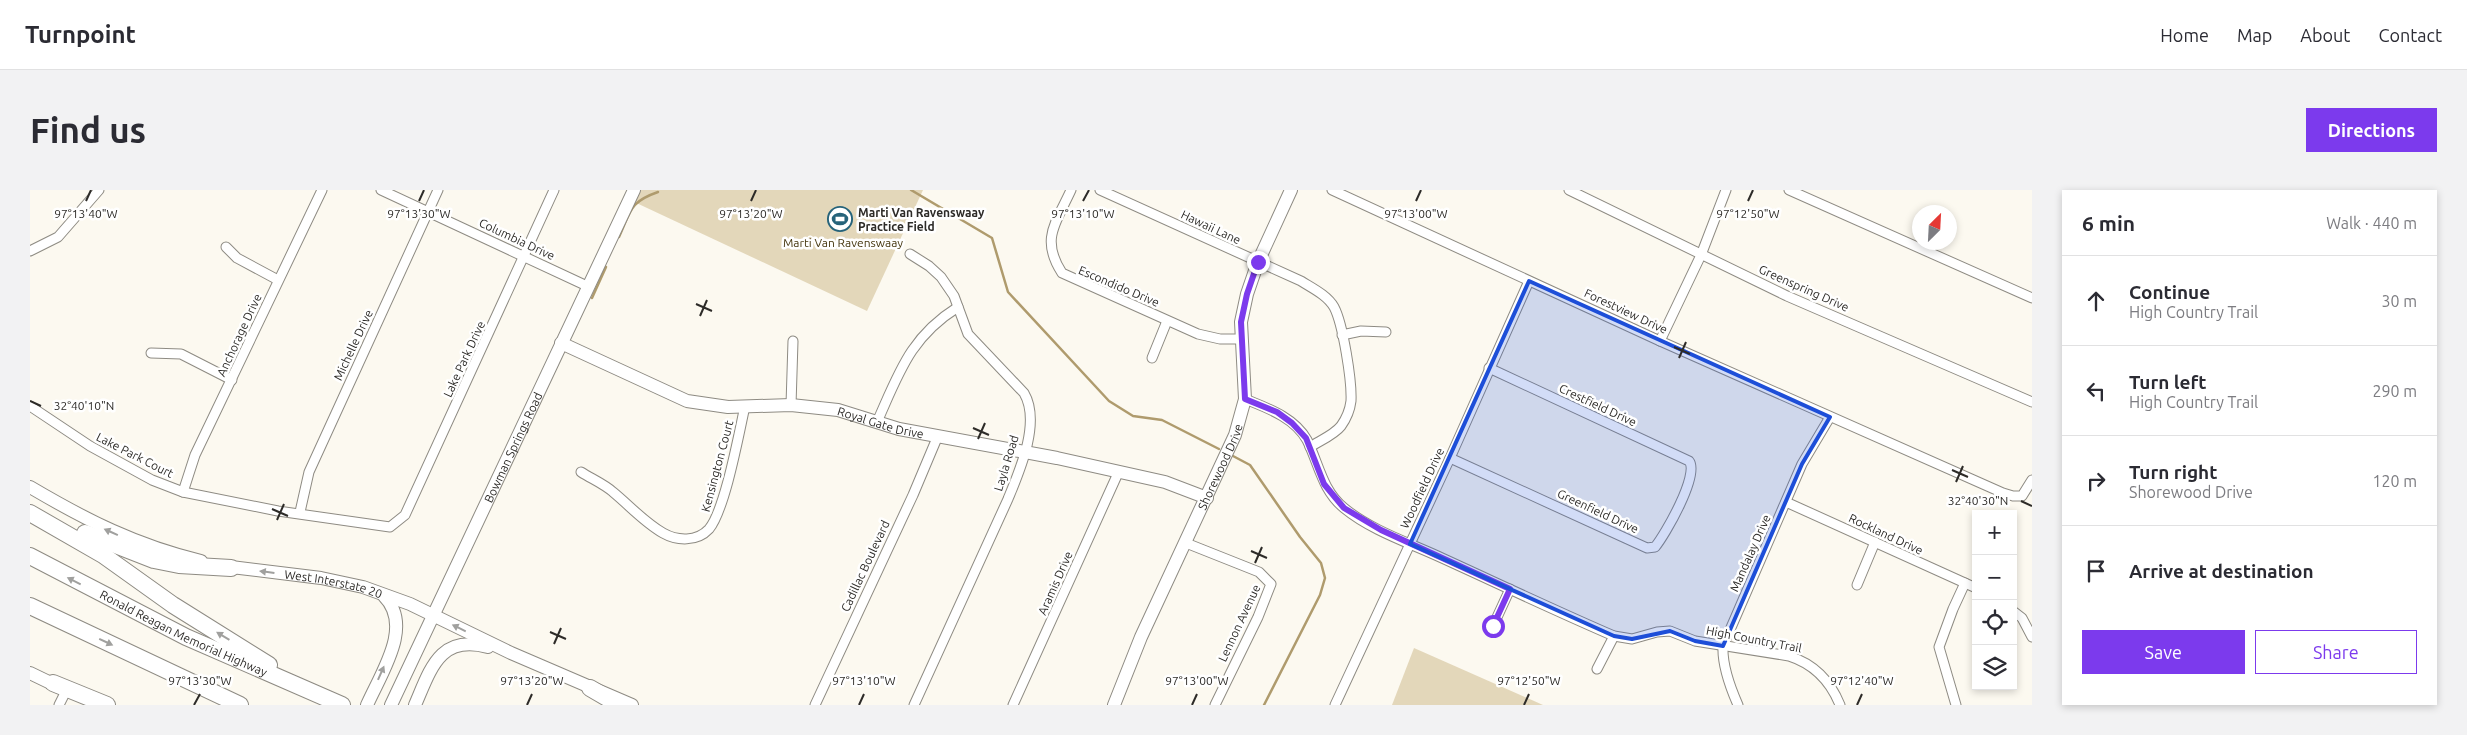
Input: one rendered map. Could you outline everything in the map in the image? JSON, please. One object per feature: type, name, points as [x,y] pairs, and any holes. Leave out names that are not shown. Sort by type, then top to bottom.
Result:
[{"type":"highway","points":[[30,511],[106,543],[154,560],[178,565],[231,568]]},
{"type":"highway","points":[[30,511],[103,554],[173,605],[308,691]]},
{"type":"highway","name":"Ronald Reagan Memorial Highway","points":[[30,556],[186,637],[342,705]]},
{"type":"highway","points":[[30,606],[240,705]]},
{"type":"highway","points":[[59,687],[107,705]]},
{"type":"highway","points":[[590,688],[619,705]]},
{"type":"street","points":[[30,251],[58,237],[99,190]]},
{"type":"street","name":"Anchorage Drive","points":[[183,492],[195,455],[322,190]]},
{"type":"street","name":"Columbia Drive","points":[[380,190],[588,286]]},
{"type":"street","name":"Michelle Drive","points":[[300,512],[309,472],[438,190]]},
{"type":"street","name":"Lake Park Drive","points":[[386,527],[395,526],[405,515],[554,190]]},
{"type":"street","name":"Bowman Springs Road","points":[[391,705],[432,614],[634,190]]},
{"type":"street","name":"Escondido Drive","points":[[1071,190],[1049,243],[1053,260],[1062,273],[1198,334],[1220,339],[1241,339]]},
{"type":"street","name":"Hawaii Lane","points":[[1100,190],[1301,281],[1321,294],[1333,306],[1342,335],[1350,393],[1346,417],[1337,430],[1310,447]]},
{"type":"street","name":"Shorewood Drive","points":[[1114,705],[1141,637],[1235,435],[1245,399],[1241,322],[1247,294],[1258,262],[1291,190]]},
{"type":"street","name":"Forestview Drive","points":[[1332,190],[1660,341],[2003,493],[2022,496],[2032,480]]},
{"type":"street","name":"Greenspring Drive","points":[[1569,190],[1787,296],[2032,402]]},
{"type":"street","points":[[1660,341],[1701,254],[1726,190]]},
{"type":"street","points":[[1789,190],[2032,298]]},
{"type":"street","points":[[226,247],[237,258],[278,280]]},
{"type":"street","name":"Layla Road","points":[[910,254],[929,266],[940,277],[958,307],[968,334],[1022,390],[1030,403],[1030,419],[1024,453],[1008,498],[914,705]]},
{"type":"street","name":"Woodfield Drive","points":[[1335,705],[1450,458],[1529,281]]},
{"type":"street","points":[[877,422],[914,345],[942,317],[958,307]]},
{"type":"street","name":"Escondido Drive","points":[[1152,358],[1167,321]]},
{"type":"street","points":[[1342,335],[1361,331],[1386,332]]},
{"type":"street","points":[[791,405],[793,341]]},
{"type":"street","name":"Royal Gate Drive","points":[[561,343],[686,401],[728,407],[791,405],[838,410],[937,438],[1119,471],[1165,482],[1207,498]]},
{"type":"street","points":[[151,353],[181,354],[232,380]]},
{"type":"street","name":"Crestfield Drive","points":[[1489,368],[1679,456],[1689,461],[1692,468]]},
{"type":"street","name":"High Country Trail","points":[[1245,399],[1277,412],[1306,438],[1324,484],[1344,508],[1374,527],[1614,636],[1632,639],[1657,632],[1670,631],[1695,641],[1789,656],[1803,660],[1822,674],[1836,694],[1840,705]]},
{"type":"street","name":"Lake Park Court","points":[[30,406],[90,446],[152,480],[183,492],[278,511],[300,512],[386,527]]},
{"type":"street","name":"Kensington Court","points":[[581,472],[613,492],[629,508],[666,534],[684,540],[700,536],[708,530],[719,511],[745,406]]},
{"type":"street","name":"Mandalay Drive","points":[[1723,646],[1811,447],[1830,417]]},
{"type":"street","name":"Cadillac Boulevard","points":[[816,705],[913,496],[937,438]]},
{"type":"street","name":"Greenfield Drive","points":[[1450,458],[1652,548],[1661,539],[1681,501],[1691,476],[1692,468]]},
{"type":"street","name":"Aramis Drive","points":[[1013,705],[1119,471]]},
{"type":"street","name":"West Interstate 20","points":[[30,487],[88,522],[131,541],[187,558],[231,568],[321,578],[382,594],[432,614],[511,654],[632,705]]},
{"type":"street","name":"Rockland Drive","points":[[1786,502],[1972,586]]},
{"type":"street","points":[[1856,585],[1875,542]]},
{"type":"street","name":"Lennon Avenue","points":[[1186,543],[1258,572],[1271,584],[1258,617],[1215,705]]},
{"type":"street","points":[[1956,705],[1939,647],[1965,583]]},
{"type":"street","points":[[1493,626],[1510,589]]},
{"type":"street","points":[[367,705],[398,629],[397,616],[392,604],[382,594]]},
{"type":"street","points":[[2017,614],[2022,618],[2032,637]]},
{"type":"street","points":[[1597,669],[1614,636]]},
{"type":"street","points":[[415,705],[436,661],[452,646],[464,644],[479,645],[511,654]]},
{"type":"street","points":[[1723,646],[1722,654],[1730,688],[1738,705]]},
{"type":"street","points":[[30,673],[59,687],[89,705]]},
{"type":"street","points":[[59,687],[59,705]]},
{"type":"highlighted area","points":[[1529,281],[1830,417],[1802,464],[1723,646],[1695,641],[1670,631],[1632,639],[1614,636],[1410,544]]},
{"type":"green space","name":"Marti Van Ravenswaay","points":[[635,190],[923,190],[867,311],[630,200]]},
{"type":"green space","points":[[1414,648],[1543,705],[1392,705]]},
{"type":"waterway","points":[[911,190],[992,238],[1008,292],[1109,401],[1133,416],[1162,420],[1219,449]]},
{"type":"waterway","points":[[619,237],[632,208],[641,200],[658,192]]},
{"type":"waterway","points":[[592,298],[606,267]]},
{"type":"waterway","points":[[1233,456],[1250,465],[1300,537],[1321,563],[1325,578],[1320,595],[1264,705]]},
{"type":"place","name":"Marti Van Ravenswaay Practice Field","points":[[840,219]]},
{"type":"route","points":[[1258,262],[1247,294],[1241,322],[1245,399],[1277,412],[1292,423],[1306,438],[1324,484],[1332,496],[1344,508],[1361,520],[1381,530],[1510,589],[1493,626]]}]
